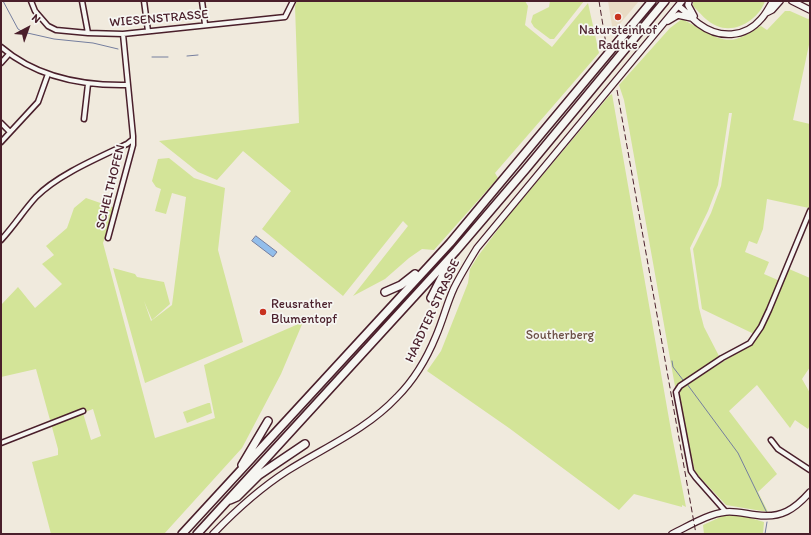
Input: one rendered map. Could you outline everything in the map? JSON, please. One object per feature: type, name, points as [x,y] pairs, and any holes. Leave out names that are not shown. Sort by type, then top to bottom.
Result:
[{"type":"highway","points":[[182,534],[229,485],[450,243],[652,1]]},
{"type":"highway","points":[[196,534],[456,251],[665,1]]},
{"type":"highway","points":[[431,298],[440,278],[456,251]]},
{"type":"highway","points":[[385,292],[402,285],[419,271],[427,267]]},
{"type":"highway","points":[[229,485],[268,421]]},
{"type":"highway","points":[[226,501],[237,497],[259,475],[305,444]]},
{"type":"main road","points":[[688,1],[692,14],[709,30]]},
{"type":"main road","points":[[766,13],[772,10],[780,1]]},
{"type":"main road","points":[[792,1],[810,10]]},
{"type":"main road","points":[[680,3],[692,18],[709,30],[730,35],[742,33],[753,27],[766,13],[771,3]]},
{"type":"main road","name":"HARDTER STRASSE","points":[[213,534],[239,507],[267,484],[365,426],[380,414],[398,396],[410,382],[430,350],[454,288],[477,248],[680,3]]},
{"type":"main road","points":[[661,26],[678,15],[692,18]]},
{"type":"main road","points":[[672,534],[709,516],[726,512],[737,512],[759,516],[780,515],[795,507],[810,492]]},
{"type":"street","name":"WIESENSTRASSE","points":[[32,1],[35,11],[48,26],[56,30],[123,34],[205,24],[285,17],[293,1]]},
{"type":"street","points":[[82,1],[88,33]]},
{"type":"street","points":[[144,1],[148,31]]},
{"type":"street","points":[[202,1],[205,24]]},
{"type":"street","name":"SCHELTHOFEN","points":[[108,238],[133,145],[123,34]]},
{"type":"street","points":[[1,47],[9,54],[48,74],[88,84],[128,85]]},
{"type":"street","points":[[1,63],[9,54]]},
{"type":"street","points":[[1,142],[38,102],[48,74]]},
{"type":"street","points":[[84,119],[88,84]]},
{"type":"street","points":[[1,123],[10,132]]},
{"type":"street","points":[[1,240],[36,197],[53,184],[70,173],[132,140]]},
{"type":"street","points":[[726,512],[691,471],[676,392],[680,386],[722,358],[750,343],[761,327],[769,310],[810,211]]},
{"type":"street","points":[[1,443],[83,411]]},
{"type":"street","points":[[772,440],[778,449],[810,470]]},
{"type":"shaded area","name":"Natursteinhof Radtke","points":[[608,1],[639,1],[613,32]]},
{"type":"green space","points":[[297,1],[525,1],[528,6],[525,25],[552,47],[588,3],[599,53],[495,173],[498,178],[434,250],[422,249],[385,279],[353,296],[408,226],[403,221],[343,296],[262,229],[291,191],[243,151],[217,180],[198,172],[159,141],[299,123],[295,6]]},
{"type":"green space","points":[[550,1],[584,1],[554,39],[550,39],[534,27],[531,22],[533,15],[549,7]]},
{"type":"green space","points":[[693,1],[765,1],[758,14],[746,23],[732,28],[724,28],[717,26],[704,17],[693,6]]},
{"type":"green space","points":[[785,11],[790,11],[808,19],[810,18],[810,40],[793,120],[810,124],[810,205],[809,208],[767,199],[763,229],[757,244],[749,241],[745,252],[769,262],[764,274],[780,281],[760,326],[754,334],[702,309],[693,249],[711,213],[721,186],[732,113],[729,113],[718,185],[708,211],[690,248],[699,308],[704,327],[719,356],[689,379],[691,382],[751,344],[763,327],[789,269],[810,278],[810,367],[802,379],[810,393],[810,425],[808,429],[795,420],[790,428],[757,385],[729,411],[777,474],[758,492],[768,512],[726,505],[695,472],[676,392],[624,100],[619,85],[670,28],[682,19],[708,34],[729,40],[743,36],[761,26],[767,30]]},
{"type":"green space","name":"Southerberg","points":[[612,94],[672,436],[686,507],[634,494],[619,510],[509,428],[427,371],[441,351],[468,283],[470,269],[478,256],[505,220]]},
{"type":"green space","points":[[169,158],[194,178],[225,188],[218,250],[243,342],[145,383],[113,268],[135,274],[137,277],[164,282],[170,304],[152,320],[144,301],[151,321],[172,305],[186,197],[172,193],[166,214],[155,211],[161,189],[156,187],[152,181],[158,159]]},
{"type":"green space","points":[[86,198],[115,208],[103,243],[155,438],[215,418],[204,365],[303,322],[281,374],[242,448],[164,534],[51,534],[32,462],[58,455],[58,449],[36,369],[1,377],[1,305],[18,287],[35,308],[62,284],[42,264],[54,255],[46,246],[67,228],[74,208]],"holes":[[[93,409],[101,436],[91,440],[83,413]]]},
{"type":"green space","points":[[210,403],[212,413],[187,423],[183,412]]},
{"type":"green space","points":[[725,515],[740,515],[764,522],[763,534],[704,534],[703,525]]},
{"type":"water","points":[[256,236],[277,252],[273,257],[252,241]]},
{"type":"waterway","points":[[3,1],[18,29],[23,32],[54,39],[93,43],[118,49]]},
{"type":"waterway","points":[[187,56],[198,55]]},
{"type":"waterway","points":[[152,57],[168,57]]},
{"type":"waterway","points":[[672,361],[673,367],[683,380]]},
{"type":"waterway","points":[[687,384],[738,453],[767,513]]},
{"type":"waterway","points":[[765,534],[767,522]]},
{"type":"railway","points":[[599,1],[606,44]]},
{"type":"railway","points":[[617,90],[696,534]]},
{"type":"place","name":"Natursteinhof Radtke","points":[[618,17]]},
{"type":"place","name":"Reusrather Blumentopf","points":[[263,312]]}]
